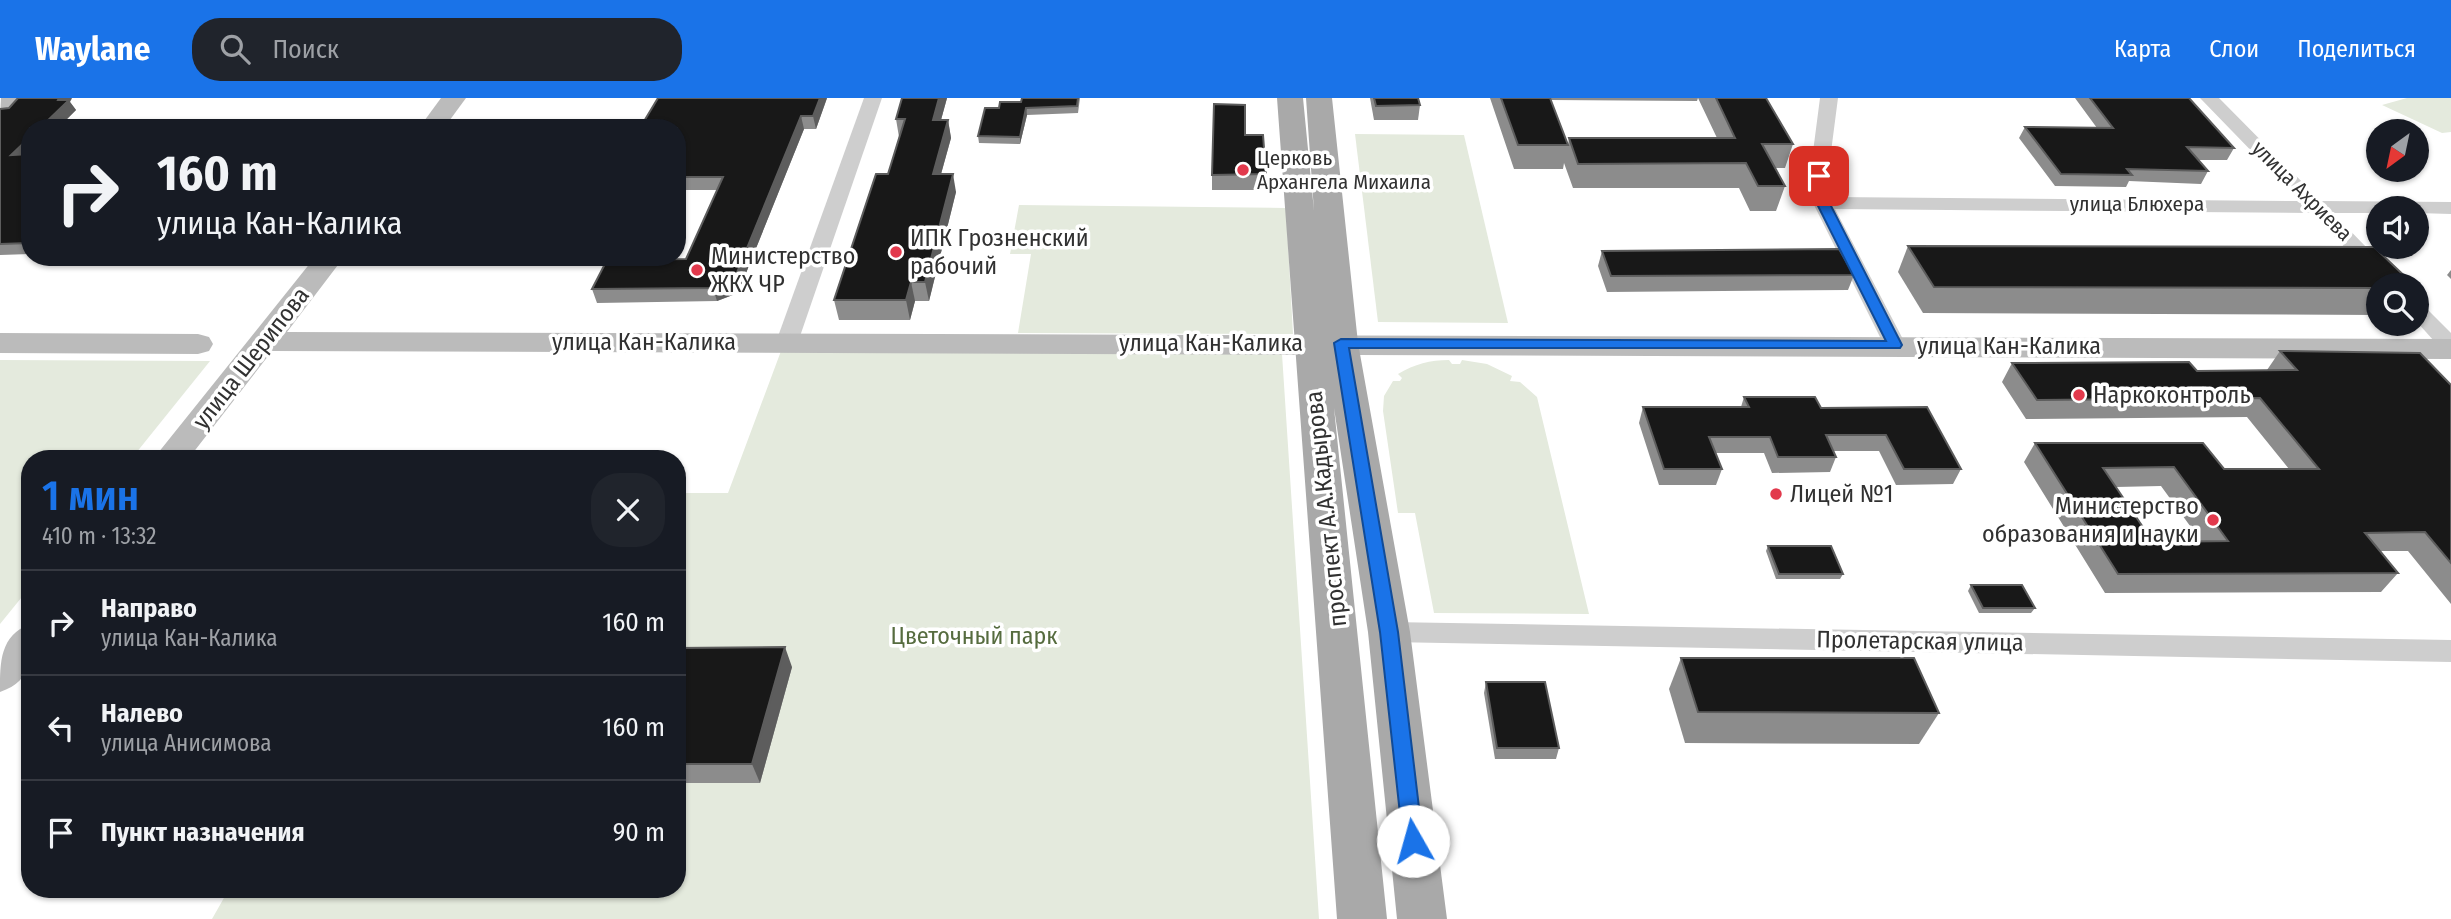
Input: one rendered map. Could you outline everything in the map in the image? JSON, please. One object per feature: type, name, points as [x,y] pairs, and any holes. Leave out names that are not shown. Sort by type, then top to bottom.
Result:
[{"type":"main road","name":"проспект А.А.Кадырова","points":[[1290,98],[1325,343],[1389,632],[1422,919]]},
{"type":"main road","name":"проспект А.А.Кадырова","points":[[1319,98],[1325,343],[1338,632],[1362,919]]},
{"type":"street","points":[[0,111],[16,98]]},
{"type":"street","points":[[437,119],[454,98]]},
{"type":"street","points":[[787,342],[873,98]]},
{"type":"street","points":[[1829,98],[1819,176],[1823,204],[1895,345]]},
{"type":"street","name":"улица Ахриева","points":[[2209,98],[2381,273]]},
{"type":"street","name":"улица Блюхера","points":[[1823,204],[2451,208]]},
{"type":"street","name":"улица Шерипова","points":[[177,450],[323,266]]},
{"type":"street","points":[[2429,323],[2451,347]]},
{"type":"street","name":"улица Кан-Калика","points":[[265,341],[2451,347]]},
{"type":"street","points":[[0,343],[198,344]]},
{"type":"street","name":"Пролетарская улица","points":[[1389,632],[2451,651]]},
{"type":"green space","points":[[2407,98],[2451,98],[2451,132],[2442,133],[2429,127],[2429,119],[2412,119],[2382,105]]},
{"type":"green space","points":[[1355,134],[1464,135],[1508,323],[1378,322]]},
{"type":"green space","points":[[1019,205],[1286,208],[1293,334],[1018,333],[1031,254],[1010,254]]},
{"type":"green space","name":"Цветочный парк","points":[[781,351],[1282,354],[1319,919],[212,919],[224,898],[686,898],[686,493],[728,493]]},
{"type":"green space","points":[[0,360],[210,361],[138,450],[21,450],[21,598],[0,624]]},
{"type":"green space","points":[[1449,360],[1452,364],[1460,364],[1462,360],[1487,364],[1512,376],[1510,381],[1520,382],[1537,397],[1589,614],[1434,613],[1415,513],[1398,513],[1383,411],[1384,396],[1393,381],[1400,381],[1402,378],[1398,374],[1423,363]]},
{"type":"building","points":[[18,98],[69,100],[49,119],[21,119],[21,146],[11,155],[21,154],[21,243],[0,244],[0,109],[9,108]]},
{"type":"building","points":[[658,98],[820,98],[813,116],[801,116],[734,280],[713,288],[592,289],[604,266],[686,266],[686,259],[723,177],[686,177],[686,119],[645,119]]},
{"type":"building","points":[[902,98],[939,98],[933,120],[948,120],[933,174],[953,174],[925,282],[911,282],[906,300],[834,300],[876,174],[888,174],[905,119],[896,119]]},
{"type":"building","points":[[1022,98],[1078,98],[1077,106],[1026,108],[1020,137],[978,136],[985,108],[999,108],[1000,102],[1021,102]]},
{"type":"building","points":[[1374,98],[1418,98],[1420,105],[1376,106]]},
{"type":"building","points":[[1501,98],[1550,98],[1568,145],[1518,145]]},
{"type":"building","points":[[1716,98],[1766,98],[1793,144],[1762,144],[1785,186],[1758,186],[1746,163],[1578,164],[1569,138],[1735,138]]},
{"type":"building","points":[[2090,98],[2189,98],[2234,148],[2187,147],[2208,171],[2127,169],[2132,175],[2061,174],[2025,127],[2113,128]]},
{"type":"building","points":[[1214,104],[1245,105],[1245,135],[1263,135],[1266,174],[1212,175]]},
{"type":"building","points":[[1908,246],[2366,247],[2366,259],[2387,259],[2401,273],[2366,273],[2366,288],[1934,287]]},
{"type":"building","points":[[1839,249],[1854,275],[1611,276],[1602,251]]},
{"type":"building","points":[[2280,351],[2420,353],[2451,385],[2451,563],[2425,532],[2365,533],[2398,573],[2118,574],[2035,443],[2203,443],[2224,469],[2319,469],[2260,398],[2037,400],[2012,363],[2189,362],[2197,371],[2297,370]],"holes":[[[2174,467],[2228,541],[2153,542],[2103,468]]]},
{"type":"building","points":[[1744,397],[1815,397],[1821,408],[1927,407],[1961,469],[1904,469],[1886,435],[1826,435],[1836,457],[1778,457],[1770,437],[1709,437],[1722,469],[1664,469],[1643,407],[1749,407]]},
{"type":"building","points":[[1768,546],[1831,546],[1843,574],[1779,574]]},
{"type":"building","points":[[1971,585],[2022,585],[2035,608],[1983,608]]},
{"type":"building","points":[[785,647],[752,764],[686,764],[686,648]]},
{"type":"building","points":[[1681,658],[1914,658],[1939,713],[1698,712]]},
{"type":"building","points":[[1486,682],[1545,682],[1559,748],[1497,748]]},
{"type":"place","name":"Церковь Архангела Михаила","points":[[1243,170]]},
{"type":"place","name":"ИПК Грозненский рабочий","points":[[896,252]]},
{"type":"place","name":"Министерство ЖКХ ЧР","points":[[697,270]]},
{"type":"place","name":"Наркоконтроль","points":[[2079,395]]},
{"type":"place","name":"Лицей №1","points":[[1776,494]]},
{"type":"place","name":"Министерство образования и науки","points":[[2213,520]]},
{"type":"route","points":[[1413,841],[1389,632],[1341,343],[1895,345],[1823,204],[1819,176]]}]
